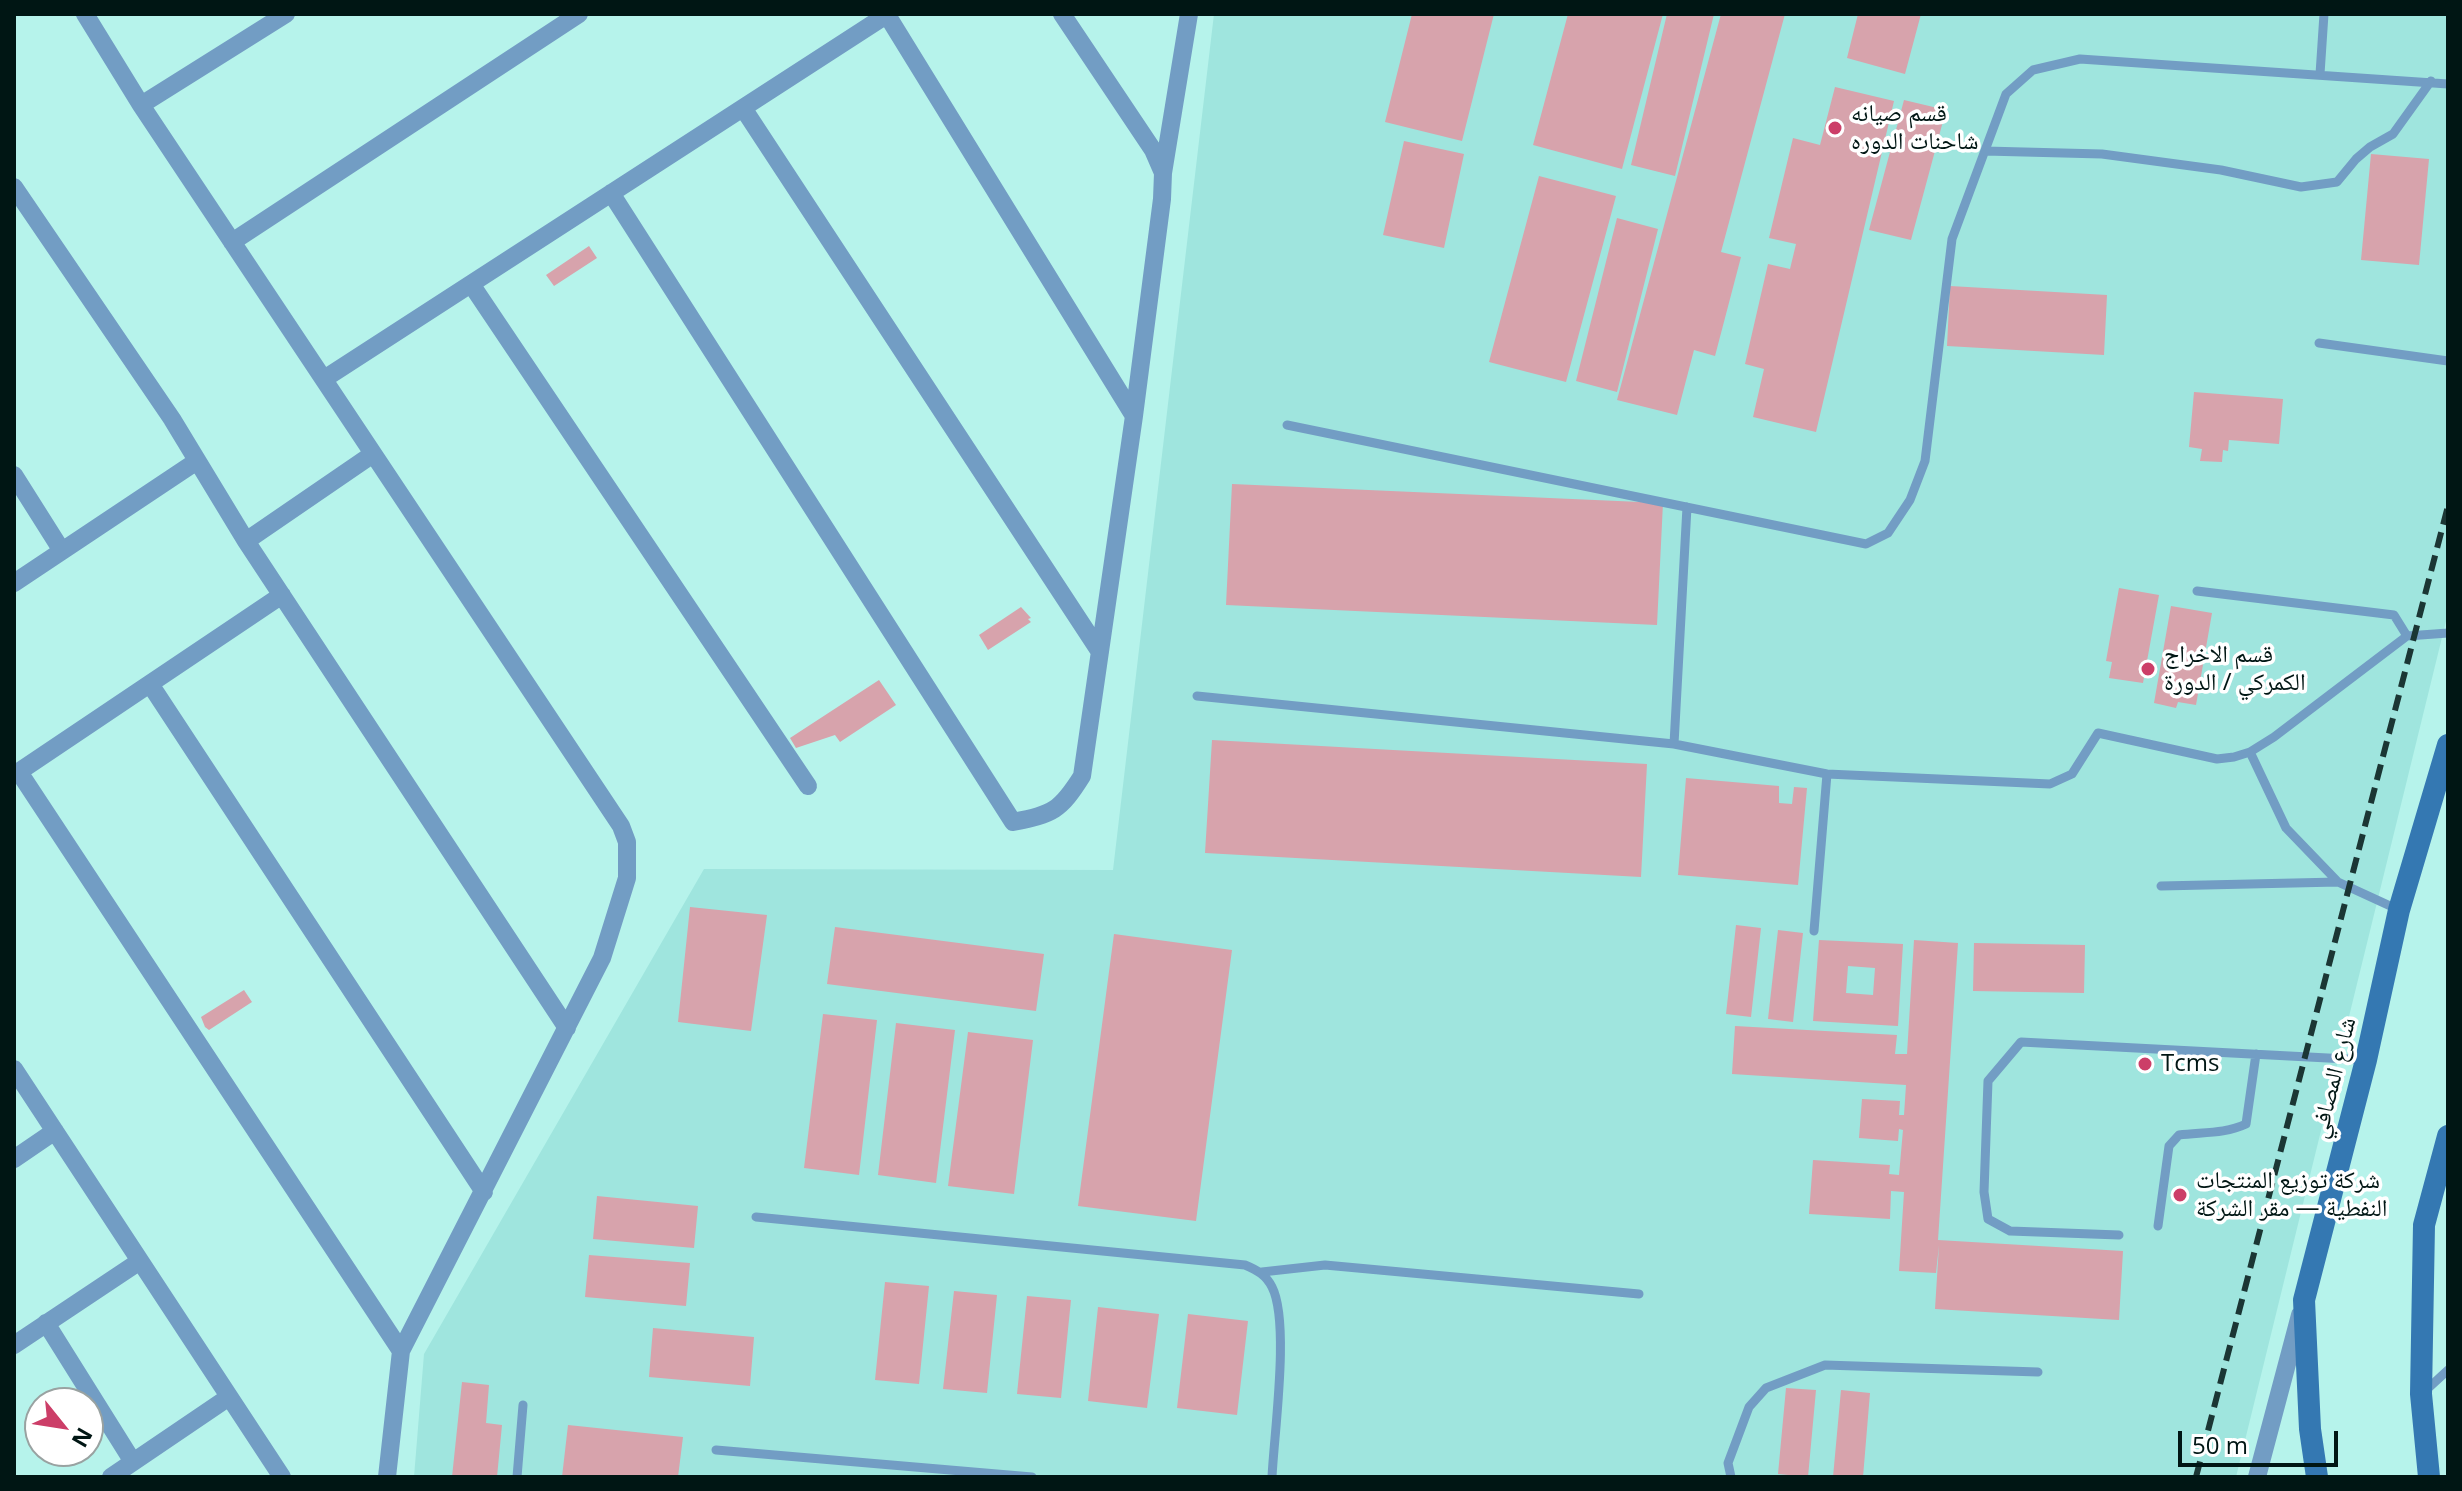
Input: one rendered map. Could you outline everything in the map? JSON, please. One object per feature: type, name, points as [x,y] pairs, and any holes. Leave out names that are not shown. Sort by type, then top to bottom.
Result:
[{"type":"main road","name":"شارع المصافي","points":[[2317,1477],[2310,1429],[2304,1300],[2366,1060],[2399,910],[2448,745]]},
{"type":"main road","points":[[2429,1477],[2421,1394],[2424,1225],[2448,1136]]},
{"type":"street","points":[[85,14],[141,105],[621,826],[627,842],[627,878],[602,958],[401,1351],[387,1477]]},
{"type":"street","points":[[141,105],[286,14]]},
{"type":"street","points":[[232,242],[579,14]]},
{"type":"street","points":[[324,379],[887,14],[1134,416]]},
{"type":"street","points":[[1062,14],[1153,150],[1163,173]]},
{"type":"street","points":[[611,193],[1013,822],[1048,815],[1070,795],[1082,776],[1134,416],[1163,173],[1189,14]]},
{"type":"street","points":[[743,108],[1100,652]]},
{"type":"street","points":[[14,187],[172,419],[246,541],[567,1028]]},
{"type":"street","points":[[471,284],[808,786]]},
{"type":"street","points":[[246,541],[373,454]]},
{"type":"street","points":[[14,583],[197,461]]},
{"type":"street","points":[[14,475],[62,551]]},
{"type":"street","points":[[282,595],[16,774],[401,1351]]},
{"type":"street","points":[[150,684],[484,1192]]},
{"type":"street","points":[[14,1069],[282,1477]]},
{"type":"street","points":[[14,1159],[55,1131]]},
{"type":"street","points":[[14,1345],[140,1261]]},
{"type":"street","points":[[2257,1477],[2304,1300]]},
{"type":"street","points":[[46,1323],[133,1462]]},
{"type":"street","points":[[111,1477],[229,1397]]},
{"type":"lane","points":[[2320,74],[2324,14]]},
{"type":"lane","points":[[1287,425],[1866,544],[1888,533],[1910,500],[1925,461],[1952,239],[2006,94],[2033,70],[2080,59],[2448,84]]},
{"type":"lane","points":[[1985,151],[2102,154],[2221,170],[2301,187],[2337,182],[2370,147],[2393,134],[2431,81]]},
{"type":"lane","points":[[2319,343],[2448,361]]},
{"type":"lane","points":[[1674,744],[1687,507]]},
{"type":"lane","points":[[2197,591],[2394,615],[2407,636]]},
{"type":"lane","points":[[1197,696],[1674,744],[1827,774],[2050,784],[2072,774],[2098,733],[2217,759],[2250,752],[2407,636],[2448,633]]},
{"type":"lane","points":[[2250,752],[2286,828],[2338,882],[2399,910]]},
{"type":"lane","points":[[1814,931],[1827,774]]},
{"type":"lane","points":[[2161,886],[2338,882]]},
{"type":"lane","points":[[2119,1235],[2010,1231],[1988,1219],[1984,1192],[1988,1081],[2021,1042],[2366,1060]]},
{"type":"lane","points":[[2158,1226],[2169,1146],[2179,1135],[2229,1132],[2246,1124],[2256,1054]]},
{"type":"lane","points":[[756,1217],[1245,1265],[1262,1272],[1325,1265],[1639,1294]]},
{"type":"lane","points":[[1262,1272],[1273,1288],[1281,1321],[1272,1477]]},
{"type":"lane","points":[[1731,1477],[1728,1463],[1749,1407],[1766,1388],[1825,1365],[2038,1372]]},
{"type":"lane","points":[[2421,1394],[2448,1370]]},
{"type":"lane","points":[[517,1477],[523,1405]]},
{"type":"lane","points":[[716,1450],[1032,1477]]},
{"type":"shaded area","points":[[1214,14],[2448,14],[2448,613],[2236,1477],[414,1477],[424,1354],[704,869],[1113,870]]},
{"type":"building","points":[[1412,14],[1494,14],[1462,141],[1385,122]]},
{"type":"building","points":[[1568,14],[1663,14],[1622,169],[1533,145]]},
{"type":"building","points":[[1667,14],[1714,14],[1675,176],[1631,165]]},
{"type":"building","points":[[1721,14],[1785,14],[1721,252],[1741,257],[1715,356],[1694,350],[1677,415],[1617,400]]},
{"type":"building","points":[[1858,14],[1921,14],[1905,74],[1847,58]]},
{"type":"building","points":[[1835,87],[1894,101],[1816,432],[1753,417],[1764,369],[1745,364],[1768,264],[1790,269],[1796,244],[1769,238],[1793,138],[1820,145]]},
{"type":"building","points":[[1904,100],[1946,110],[1911,240],[1869,230]]},
{"type":"building","points":[[1404,141],[1464,154],[1444,248],[1383,235]]},
{"type":"building","points":[[2371,154],[2429,159],[2419,265],[2361,260]]},
{"type":"building","points":[[1539,176],[1616,196],[1566,382],[1489,362]]},
{"type":"building","points":[[1617,218],[1658,229],[1617,392],[1576,381]]},
{"type":"building","points":[[589,246],[597,258],[554,286],[546,275]]},
{"type":"building","points":[[1950,286],[2107,295],[2104,355],[1947,346]]},
{"type":"building","points":[[2194,392],[2283,399],[2279,444],[2229,440],[2228,451],[2223,450],[2222,462],[2200,461],[2202,449],[2189,447]]},
{"type":"building","points":[[1232,484],[1663,503],[1657,625],[1226,605]]},
{"type":"building","points":[[2119,588],[2159,595],[2143,683],[2109,678],[2112,662],[2106,661]]},
{"type":"building","points":[[2171,606],[2212,613],[2196,705],[2178,702],[2176,708],[2154,703]]},
{"type":"building","points":[[1021,607],[1031,622],[988,650],[979,635]]},
{"type":"building","points":[[879,680],[896,705],[840,742],[835,735],[796,748],[790,738]]},
{"type":"building","points":[[1212,740],[1647,764],[1641,877],[1205,853]]},
{"type":"building","points":[[1686,778],[1779,786],[1779,803],[1792,804],[1794,787],[1807,788],[1798,885],[1678,875]]},
{"type":"building","points":[[690,907],[767,915],[751,1031],[678,1022]]},
{"type":"building","points":[[1736,925],[1761,928],[1751,1017],[1726,1014]]},
{"type":"building","points":[[835,927],[1044,954],[1036,1011],[827,984]]},
{"type":"building","points":[[1778,930],[1803,933],[1793,1022],[1768,1019]]},
{"type":"building","points":[[1114,934],[1232,950],[1196,1221],[1078,1206]]},
{"type":"building","points":[[1819,940],[1903,944],[1898,1026],[1813,1021]],"holes":[[[1848,966],[1875,968],[1873,995],[1846,993]]]},
{"type":"building","points":[[1914,940],[1958,943],[1938,1240],[2123,1251],[2119,1320],[1935,1309],[1939,1245],[1936,1273],[1899,1271],[1904,1192],[1891,1191],[1890,1219],[1809,1214],[1813,1160],[1890,1165],[1889,1174],[1899,1175],[1903,1130],[1899,1129],[1898,1141],[1859,1138],[1862,1099],[1900,1101],[1899,1115],[1904,1115],[1906,1085],[1732,1074],[1735,1026],[1897,1035],[1895,1054],[1907,1054]]},
{"type":"building","points":[[1974,943],[2085,945],[2084,993],[1973,991]]},
{"type":"building","points":[[244,990],[252,1002],[209,1030],[205,1027],[201,1017]]},
{"type":"building","points":[[823,1014],[877,1020],[859,1175],[804,1168]]},
{"type":"building","points":[[896,1023],[955,1030],[936,1183],[878,1175]]},
{"type":"building","points":[[968,1032],[1033,1040],[1014,1194],[948,1186]]},
{"type":"building","points":[[597,1196],[698,1206],[694,1248],[593,1239]]},
{"type":"building","points":[[589,1255],[690,1263],[686,1306],[585,1297]]},
{"type":"building","points":[[885,1282],[929,1286],[919,1384],[875,1380]]},
{"type":"building","points":[[954,1291],[997,1295],[987,1393],[943,1389]]},
{"type":"building","points":[[1027,1296],[1071,1300],[1061,1398],[1017,1394]]},
{"type":"building","points":[[1098,1307],[1159,1314],[1147,1408],[1088,1401]]},
{"type":"building","points":[[1188,1314],[1248,1321],[1237,1415],[1177,1408]]},
{"type":"building","points":[[653,1328],[754,1337],[750,1386],[649,1377]]},
{"type":"building","points":[[462,1382],[489,1385],[486,1423],[502,1425],[497,1477],[452,1477]]},
{"type":"building","points":[[1786,1388],[1816,1390],[1808,1477],[1778,1474]]},
{"type":"building","points":[[1841,1390],[1870,1393],[1863,1477],[1833,1477]]},
{"type":"building","points":[[568,1425],[683,1437],[678,1477],[562,1477]]},
{"type":"railway","points":[[2196,1477],[2448,506]]},
{"type":"place","name":"قسم صيانه شاحنات الدوره","points":[[1835,128]]},
{"type":"place","name":"قسم الاخراج الكمركي / الدورة","points":[[2148,669]]},
{"type":"place","name":"Tcms","points":[[2145,1064]]},
{"type":"place","name":"شركة توزيع المنتجات النفطية — مقر الشركة","points":[[2180,1195]]}]
